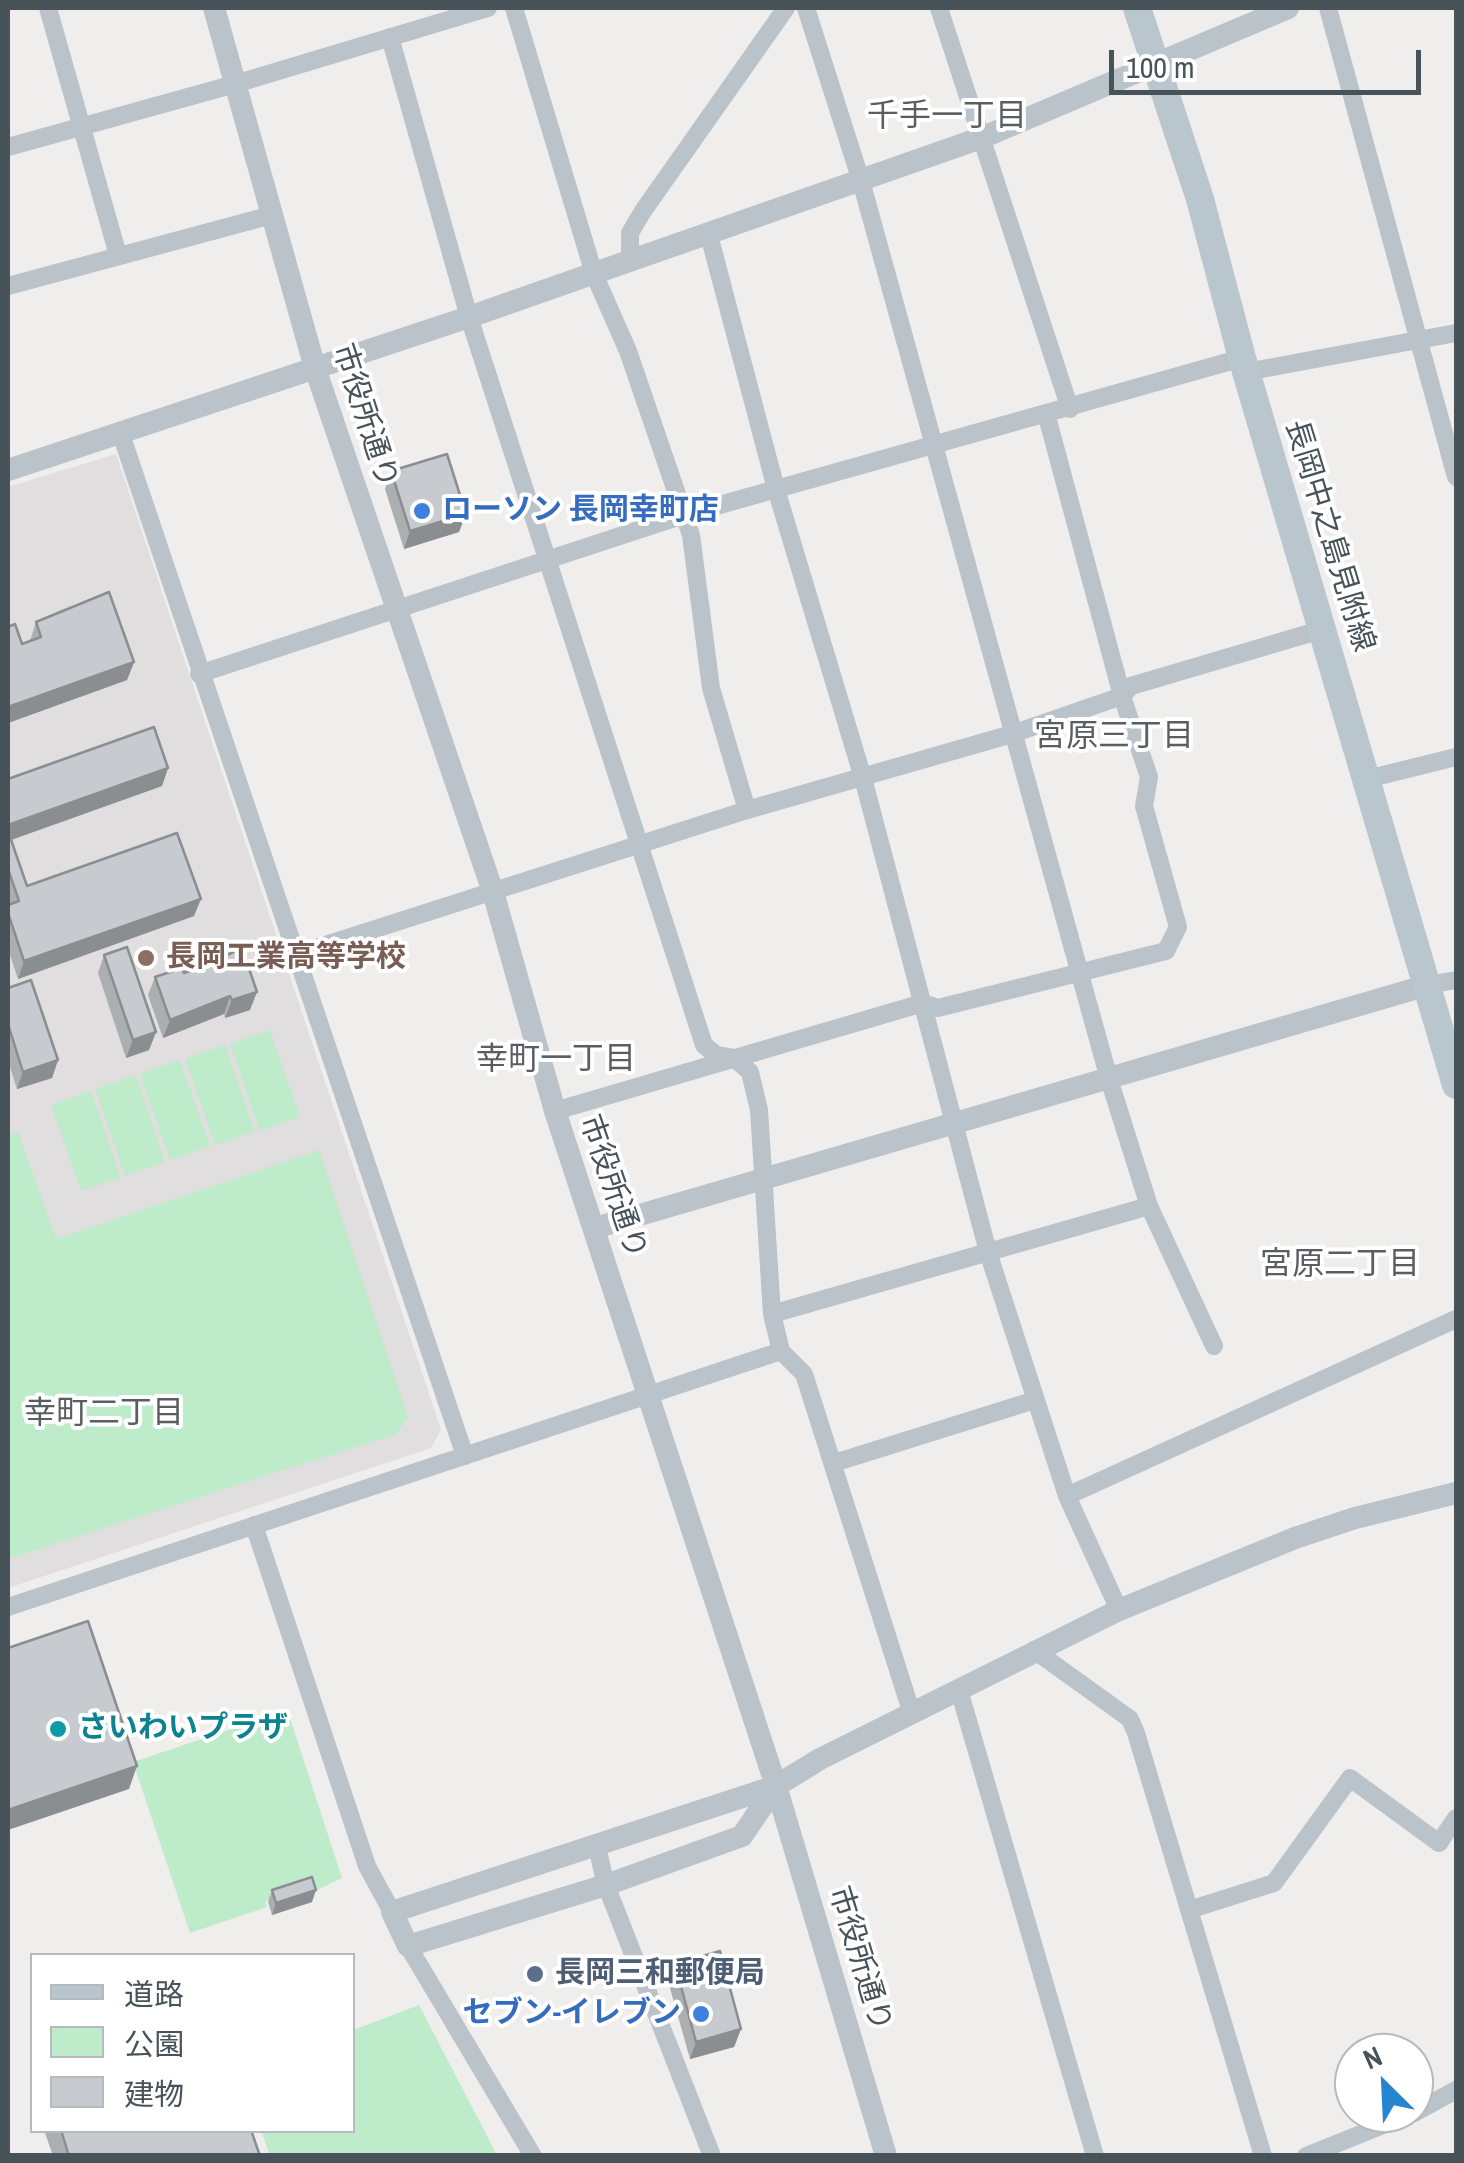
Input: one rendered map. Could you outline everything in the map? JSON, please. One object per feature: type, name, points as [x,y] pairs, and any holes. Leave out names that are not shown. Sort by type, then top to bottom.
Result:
[{"type":"main road","name":"長岡中之島見附線","points":[[1137,8],[1200,199],[1244,365],[1456,1085]]},
{"type":"street","points":[[48,8],[118,255]]},
{"type":"street","name":"市役所通り","points":[[214,8],[316,368],[493,892],[555,1111],[776,1786],[886,2156]]},
{"type":"street","points":[[8,146],[236,84],[488,8]]},
{"type":"street","points":[[514,8],[594,274],[622,333],[684,515],[711,688],[747,810]]},
{"type":"street","points":[[630,260],[630,233],[643,211],[786,8]]},
{"type":"street","points":[[806,8],[860,181],[1109,1079],[1149,1206],[1214,1346]]},
{"type":"street","points":[[938,8],[1070,408]]},
{"type":"street","points":[[8,470],[469,317],[981,138],[1288,8]]},
{"type":"street","points":[[1328,8],[1456,477]]},
{"type":"street","points":[[390,37],[469,317],[704,1046],[716,1055],[734,1058],[750,1072],[759,1110],[772,1314],[781,1351],[804,1374],[912,1714]]},
{"type":"street","points":[[8,286],[272,215]]},
{"type":"street","points":[[709,235],[776,488],[863,778],[988,1252],[1066,1496],[1119,1610]]},
{"type":"street","points":[[199,674],[684,515],[1046,412],[1244,365],[1456,333]]},
{"type":"street","points":[[555,1111],[922,1003],[938,1008],[1166,950],[1178,927],[1144,806],[1148,778],[1122,696],[1046,412]]},
{"type":"street","points":[[121,434],[465,1456]]},
{"type":"street","points":[[296,954],[747,810],[1012,734],[1122,696],[1131,686],[1324,629]]},
{"type":"street","points":[[1367,779],[1456,757]]},
{"type":"street","points":[[595,1228],[1456,980]]},
{"type":"street","points":[[772,1314],[1149,1206]]},
{"type":"street","points":[[1066,1496],[1456,1319]]},
{"type":"street","points":[[8,1607],[781,1351]]},
{"type":"street","points":[[834,1463],[1035,1400]]},
{"type":"street","points":[[392,1912],[776,1786],[1034,1650],[1119,1610],[1295,1538],[1355,1518],[1456,1493]]},
{"type":"street","points":[[254,1525],[367,1866],[408,1946],[532,2156]]},
{"type":"street","points":[[1034,1650],[1130,1719],[1192,1909],[1263,2156]]},
{"type":"street","points":[[958,1690],[1095,2156]]},
{"type":"street","points":[[1192,1909],[1274,1883],[1350,1778],[1439,1843],[1456,1818]]},
{"type":"street","points":[[408,1946],[606,1885],[742,1836],[776,1786]]},
{"type":"street","points":[[597,1847],[606,1885],[712,2156]]},
{"type":"street","points":[[1434,2102],[1456,2090]]},
{"type":"street","points":[[1306,2156],[1364,2133]]},
{"type":"shaded area","name":"長岡工業高等学校","points":[[116,454],[441,1430],[431,1448],[8,1588],[8,487]]},
{"type":"green space","points":[[270,1030],[300,1117],[260,1131],[230,1044]]},
{"type":"green space","points":[[225,1045],[255,1131],[215,1145],[185,1059]]},
{"type":"green space","points":[[180,1060],[210,1146],[170,1160],[140,1074]]},
{"type":"green space","points":[[136,1075],[165,1162],[125,1176],[95,1089]]},
{"type":"green space","points":[[91,1091],[121,1178],[81,1191],[51,1105]]},
{"type":"green space","points":[[18,1132],[56,1239],[319,1150],[408,1417],[396,1434],[8,1559],[8,1136]]},
{"type":"green space","points":[[279,1713],[290,1718],[342,1878],[311,1893],[308,1887],[265,1901],[267,1907],[190,1933],[133,1762]]},
{"type":"green space","points":[[419,2005],[497,2155],[270,2155],[262,2133],[355,2133],[355,2029]]},
{"type":"building","name":"ローソン 長岡幸町店","points":[[447,454],[466,514],[410,531],[391,471]]},
{"type":"building","points":[[109,592],[134,662],[8,707],[8,627],[15,624],[22,644],[41,637],[36,622]]},
{"type":"building","points":[[154,727],[168,768],[8,825],[8,779]]},
{"type":"building","points":[[8,831],[27,886],[177,833],[201,899],[24,961],[8,913],[8,905],[19,901],[8,869]]},
{"type":"building","points":[[205,942],[212,962],[242,948],[257,992],[232,1000],[230,996],[170,1020],[155,977],[182,968],[184,973],[190,971],[182,950]]},
{"type":"building","points":[[127,947],[156,1032],[133,1040],[104,955]]},
{"type":"building","points":[[31,980],[58,1060],[23,1072],[8,1024],[8,988]]},
{"type":"building","name":"さいわいプラザ","points":[[88,1621],[137,1766],[8,1810],[8,1648]]},
{"type":"building","points":[[312,1877],[316,1890],[276,1903],[272,1890]]},
{"type":"building","name":"セブン-イレブン","points":[[720,1951],[741,2029],[696,2042],[675,1964]]},
{"type":"building","points":[[62,2133],[252,2133],[260,2156],[69,2156]]},
{"type":"place","name":"ローソン 長岡幸町店","points":[[422,511]]},
{"type":"place","name":"長岡工業高等学校","points":[[146,958]]},
{"type":"place","name":"さいわいプラザ","points":[[58,1729]]},
{"type":"place","name":"長岡三和郵便局","points":[[535,1974]]},
{"type":"place","name":"セブン-イレブン","points":[[701,2014]]},
{"type":"district","name":"千手一丁目","points":[[947,117]]},
{"type":"district","name":"宮原三丁目","points":[[1114,737]]},
{"type":"district","name":"幸町一丁目","points":[[556,1060]]},
{"type":"district","name":"宮原二丁目","points":[[1340,1265]]},
{"type":"district","name":"幸町二丁目","points":[[104,1414]]}]
